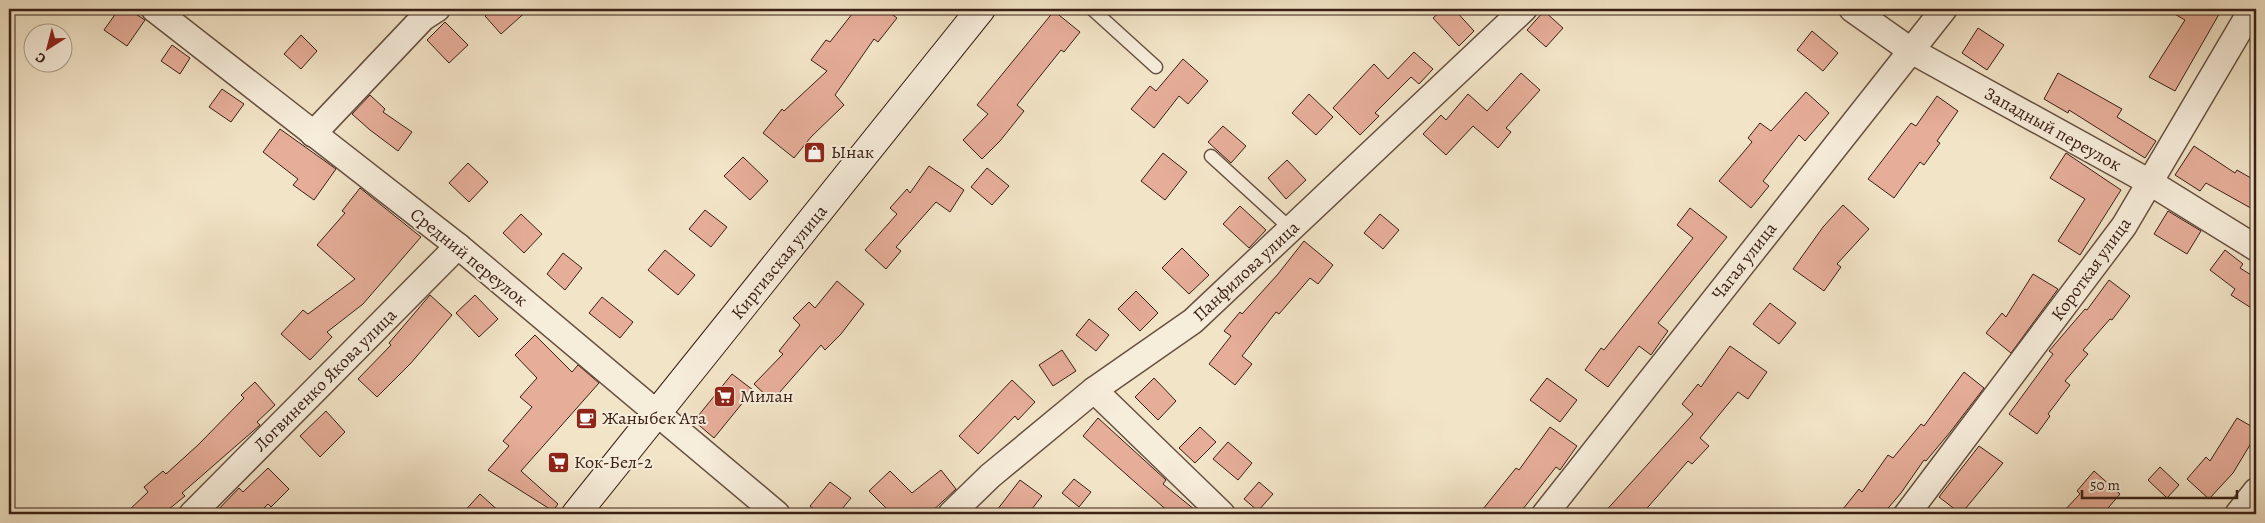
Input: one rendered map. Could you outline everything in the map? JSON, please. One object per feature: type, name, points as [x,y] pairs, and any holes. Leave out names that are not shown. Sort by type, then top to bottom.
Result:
[{"type":"main road","name":"Киргизская улица","points":[[576,514],[981,9]]},
{"type":"street","name":"Средний переулок","points":[[154,9],[458,246],[658,412],[777,514]]},
{"type":"street","points":[[313,134],[423,18],[437,9]]},
{"type":"street","name":"Панфилова улица","points":[[951,514],[990,476],[1094,390],[1194,321],[1524,9]]},
{"type":"street","name":"Западный переулок","points":[[1852,9],[1910,50],[2152,183],[2256,248]]},
{"type":"street","name":"Чагая улица","points":[[1546,514],[1944,9]]},
{"type":"street","name":"Короткая улица","points":[[1907,514],[2124,226],[2152,183],[2252,9]]},
{"type":"street","name":"Логвиненко Якова улица","points":[[192,514],[458,246]]},
{"type":"street","points":[[1094,390],[1222,514]]},
{"type":"street","points":[[2238,514],[2256,491]]},
{"type":"lane","points":[[1092,9],[1156,67]]},
{"type":"lane","points":[[1211,156],[1291,229]]},
{"type":"building","points":[[119,9],[128,9],[145,20],[127,46],[104,30]]},
{"type":"building","points":[[493,9],[529,9],[501,34],[485,16]]},
{"type":"building","points":[[856,9],[885,9],[897,18],[878,42],[874,39],[835,95],[844,105],[811,137],[794,158],[763,133],[782,109],[784,111],[827,71],[811,60],[826,40],[830,42]]},
{"type":"building","points":[[1443,9],[1454,9],[1474,31],[1459,46],[1433,18]]},
{"type":"building","points":[[2166,9],[2222,9],[2175,91],[2149,77],[2185,20]]},
{"type":"building","points":[[1054,11],[1080,32],[1064,52],[1061,50],[1017,105],[1024,111],[1000,141],[982,159],[963,140],[988,114],[977,105]]},
{"type":"building","points":[[1544,11],[1563,28],[1546,47],[1527,30]]},
{"type":"building","points":[[445,22],[468,45],[449,63],[427,40]]},
{"type":"building","points":[[1978,28],[2004,45],[1987,70],[1962,53]]},
{"type":"building","points":[[1812,31],[1838,53],[1823,71],[1797,50]]},
{"type":"building","points":[[301,35],[317,51],[301,69],[284,54]]},
{"type":"building","points":[[172,45],[190,58],[180,74],[161,61]]},
{"type":"building","points":[[1414,52],[1433,69],[1419,84],[1411,77],[1375,113],[1379,116],[1360,135],[1333,108],[1374,64],[1388,79]]},
{"type":"building","points":[[1183,59],[1208,81],[1188,104],[1179,96],[1154,128],[1131,109],[1150,86],[1156,91]]},
{"type":"building","points":[[1521,73],[1540,90],[1506,128],[1511,132],[1498,148],[1473,126],[1446,155],[1423,134],[1441,115],[1446,120],[1468,94],[1487,111]]},
{"type":"building","points":[[2058,73],[2122,109],[2117,117],[2156,141],[2145,158],[2069,110],[2068,113],[2044,99]]},
{"type":"building","points":[[222,89],[244,104],[231,122],[209,107]]},
{"type":"building","points":[[1806,92],[1829,113],[1805,141],[1799,135],[1763,181],[1769,186],[1751,208],[1719,181],[1752,142],[1748,138],[1760,123],[1771,131]]},
{"type":"building","points":[[1309,94],[1333,117],[1316,135],[1292,113]]},
{"type":"building","points":[[370,95],[385,109],[383,112],[412,132],[398,151],[352,114]]},
{"type":"building","points":[[1937,96],[1958,111],[1937,141],[1940,143],[1924,165],[1920,162],[1894,198],[1868,179],[1911,123],[1916,126]]},
{"type":"building","points":[[1223,126],[1246,146],[1231,163],[1208,142]]},
{"type":"building","points":[[280,129],[336,169],[314,200],[293,185],[298,179],[263,152]]},
{"type":"building","points":[[2194,146],[2235,173],[2237,170],[2256,181],[2256,211],[2206,183],[2200,191],[2175,175]]},
{"type":"building","points":[[1163,153],[1187,172],[1165,200],[1141,181]]},
{"type":"building","points":[[2066,153],[2121,190],[2080,255],[2058,241],[2085,199],[2050,178]]},
{"type":"building","points":[[743,157],[768,181],[750,200],[724,176]]},
{"type":"building","points":[[1287,160],[1306,180],[1286,199],[1268,178]]},
{"type":"building","points":[[468,163],[488,182],[469,202],[449,183]]},
{"type":"building","points":[[929,166],[964,190],[950,212],[936,202],[896,247],[901,251],[886,269],[865,250],[897,214],[890,208],[907,189],[910,193]]},
{"type":"building","points":[[987,168],[1009,186],[992,205],[971,187]]},
{"type":"building","points":[[360,188],[421,237],[363,304],[327,332],[332,337],[310,360],[281,334],[303,310],[308,314],[355,279],[317,245],[345,213],[342,211]]},
{"type":"building","points":[[1843,205],[1869,229],[1837,264],[1841,267],[1824,291],[1793,269],[1823,227]]},
{"type":"building","points":[[1240,206],[1266,230],[1249,248],[1223,224]]},
{"type":"building","points":[[1690,208],[1727,237],[1658,323],[1668,331],[1651,355],[1639,346],[1608,387],[1585,370],[1601,348],[1604,350],[1693,238],[1677,225]]},
{"type":"building","points":[[705,210],[727,227],[711,247],[689,229]]},
{"type":"building","points":[[2168,211],[2201,231],[2187,254],[2154,234]]},
{"type":"building","points":[[521,214],[542,234],[524,253],[503,233]]},
{"type":"building","points":[[1380,214],[1399,230],[1383,249],[1364,233]]},
{"type":"building","points":[[1304,241],[1333,265],[1318,284],[1310,278],[1279,314],[1276,312],[1242,356],[1252,364],[1235,385],[1209,364],[1231,336],[1224,331],[1278,274]]},
{"type":"building","points":[[1182,248],[1209,275],[1189,294],[1162,268]]},
{"type":"building","points":[[665,250],[695,275],[678,295],[648,270]]},
{"type":"building","points":[[2225,250],[2243,264],[2240,268],[2256,278],[2256,311],[2231,295],[2235,289],[2210,270]]},
{"type":"building","points":[[563,253],[582,268],[565,290],[547,274]]},
{"type":"building","points":[[2033,274],[2058,289],[2011,353],[1986,333],[2002,313],[2006,317]]},
{"type":"building","points":[[2109,280],[2130,296],[2112,320],[2110,319],[2083,350],[2088,354],[2065,381],[2070,385],[2048,414],[2050,416],[2037,434],[2009,414],[2053,354],[2049,351],[2085,309],[2087,310]]},
{"type":"building","points":[[837,281],[864,304],[841,334],[825,350],[821,345],[772,401],[754,384],[783,354],[779,351],[800,325],[793,318],[809,302],[815,308]]},
{"type":"building","points":[[1136,291],[1158,313],[1140,331],[1118,309]]},
{"type":"building","points":[[430,295],[452,315],[411,363],[377,397],[358,379],[391,345],[389,343]]},
{"type":"building","points":[[475,295],[498,319],[479,337],[456,313]]},
{"type":"building","points":[[602,297],[633,322],[620,338],[589,313]]},
{"type":"building","points":[[1770,303],[1796,323],[1779,344],[1753,324]]},
{"type":"building","points":[[1089,319],[1109,335],[1096,351],[1076,335]]},
{"type":"building","points":[[535,335],[572,372],[578,365],[599,383],[521,471],[558,504],[553,511],[488,470],[509,446],[503,441],[532,407],[520,397],[537,378],[515,355]]},
{"type":"building","points":[[1730,346],[1767,372],[1748,399],[1738,392],[1700,438],[1709,446],[1692,464],[1688,461],[1642,514],[1603,514],[1693,414],[1682,404],[1698,384],[1701,387]]},
{"type":"building","points":[[1062,350],[1076,371],[1053,386],[1039,365]]},
{"type":"building","points":[[1964,372],[1984,388],[1926,461],[1924,460],[1901,493],[1883,514],[1839,514],[1859,489],[1862,492],[1888,455],[1893,458],[1921,424],[1924,426]]},
{"type":"building","points":[[732,374],[753,390],[714,438],[694,421]]},
{"type":"building","points":[[1154,378],[1176,401],[1158,420],[1135,397]]},
{"type":"building","points":[[1547,378],[1577,400],[1560,422],[1530,400]]},
{"type":"building","points":[[1012,380],[1035,402],[1018,420],[1015,416],[978,454],[959,436]]},
{"type":"building","points":[[255,382],[275,405],[257,422],[260,425],[182,493],[185,496],[163,514],[125,514],[148,492],[144,487],[163,471],[166,474],[198,445],[244,398],[241,395]]},
{"type":"building","points":[[326,411],[345,432],[320,457],[300,436]]},
{"type":"building","points":[[1098,418],[1166,480],[1163,484],[1200,514],[1171,514],[1083,436]]},
{"type":"building","points":[[2237,418],[2256,429],[2256,435],[2233,473],[2209,499],[2187,479],[2206,457],[2210,461]]},
{"type":"building","points":[[1200,427],[1216,442],[1195,463],[1179,448]]},
{"type":"building","points":[[1550,427],[1577,446],[1560,470],[1556,467],[1519,514],[1479,514],[1516,468],[1519,470]]},
{"type":"building","points":[[1228,442],[1252,463],[1238,480],[1213,459]]},
{"type":"building","points":[[1979,446],[2003,463],[1961,514],[1939,497]]},
{"type":"building","points":[[2160,467],[2179,485],[2167,498],[2148,480]]},
{"type":"building","points":[[268,468],[289,489],[271,507],[268,504],[258,514],[214,514],[239,488],[243,492]]},
{"type":"building","points":[[941,470],[956,489],[929,514],[892,514],[869,491],[890,471],[912,493]]},
{"type":"building","points":[[2094,471],[2120,494],[2103,514],[2061,514],[2080,494],[2077,491]]},
{"type":"building","points":[[1074,479],[1091,492],[1079,507],[1062,493]]},
{"type":"building","points":[[1020,480],[1042,496],[1028,514],[994,514]]},
{"type":"building","points":[[830,482],[851,498],[838,514],[820,514],[810,506]]},
{"type":"building","points":[[1259,482],[1273,494],[1258,511],[1244,499]]},
{"type":"building","points":[[480,494],[502,514],[462,514]]},
{"type":"place","name":"Ынак","points":[[815,152]]},
{"type":"place","name":"Милан","points":[[724,396]]},
{"type":"place","name":"Жаныбек Ата","points":[[586,418]]},
{"type":"place","name":"Кок-Бел-2","points":[[558,462]]}]
